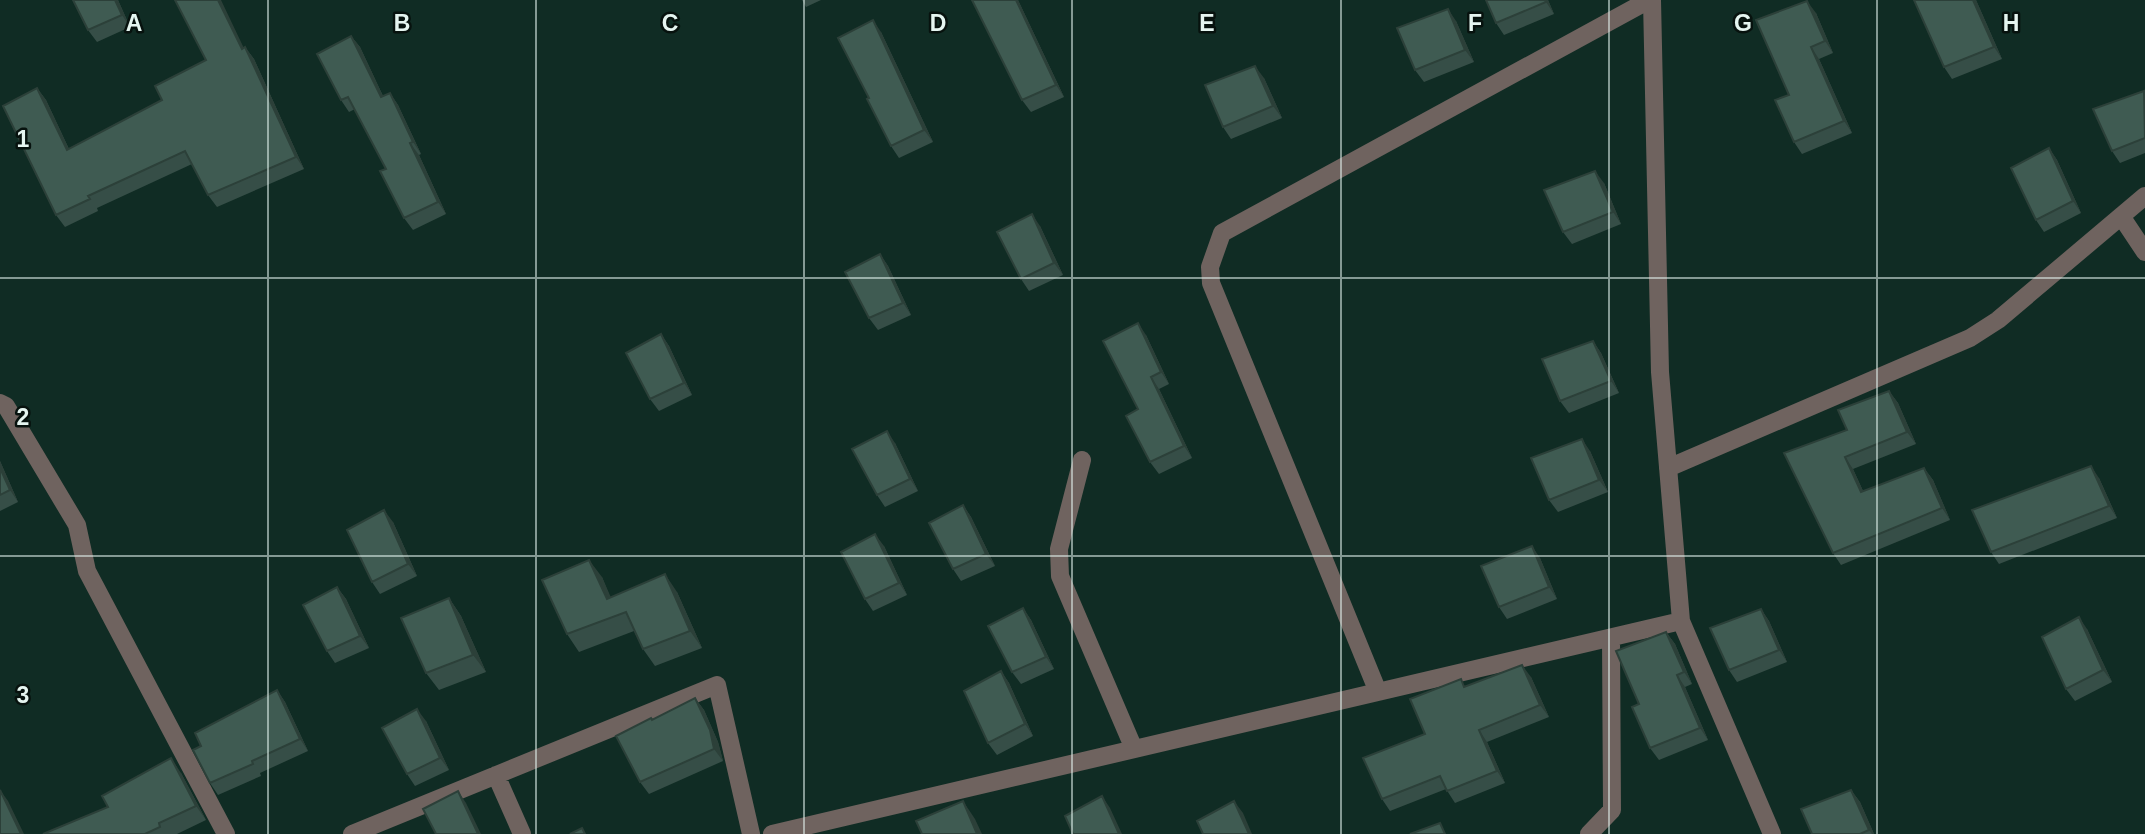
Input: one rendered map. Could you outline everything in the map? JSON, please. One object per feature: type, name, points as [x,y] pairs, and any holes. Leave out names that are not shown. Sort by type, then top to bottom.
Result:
[{"type":"street","points":[[1378,692],[1211,283],[1215,247],[1222,233],[1651,0],[1660,372],[1681,621],[1772,834]]},
{"type":"street","points":[[1668,468],[1970,338],[1998,320],[2145,196]]},
{"type":"street","points":[[2121,216],[2145,252]]},
{"type":"street","points":[[0,403],[6,406],[77,525],[87,571],[226,834]]},
{"type":"street","points":[[1082,460],[1059,549],[1060,576],[1134,749]]},
{"type":"street","points":[[772,834],[1681,621]]},
{"type":"street","points":[[1589,834],[1612,810],[1611,638]]},
{"type":"street","points":[[352,834],[717,685],[751,834]]},
{"type":"street","points":[[496,775],[522,834]]},
{"type":"building","points":[[73,0],[115,0],[122,15],[88,30]]},
{"type":"building","points":[[175,0],[218,0],[242,49],[245,47],[296,157],[208,195],[185,151],[88,196],[90,199],[56,215],[3,106],[37,88],[67,150],[162,100],[155,86],[206,60]]},
{"type":"building","points":[[972,0],[1016,0],[1056,85],[1022,100]]},
{"type":"building","points":[[1486,0],[1545,0],[1546,2],[1496,23]]},
{"type":"building","points":[[1914,0],[1973,0],[1994,47],[1944,67]]},
{"type":"building","points":[[1807,1],[1825,41],[1811,47],[1844,121],[1794,142],[1775,100],[1789,95],[1756,20]]},
{"type":"building","points":[[1448,9],[1465,50],[1415,70],[1397,28]]},
{"type":"building","points":[[873,20],[924,130],[891,146],[838,38]]},
{"type":"building","points":[[351,36],[381,97],[390,93],[438,202],[404,218],[380,171],[386,169],[348,97],[341,100],[317,54]]},
{"type":"building","points":[[1255,66],[1273,106],[1223,127],[1205,85]]},
{"type":"building","points":[[2144,91],[2145,138],[2112,151],[2093,109]]},
{"type":"building","points":[[2049,148],[2073,201],[2036,220],[2011,168]]},
{"type":"building","points":[[1595,171],[1613,212],[1563,232],[1544,190]]},
{"type":"building","points":[[1032,214],[1054,263],[1021,279],[997,232]]},
{"type":"building","points":[[880,254],[903,303],[869,318],[845,272]]},
{"type":"building","points":[[1138,323],[1161,372],[1151,377],[1184,446],[1150,462],[1126,416],[1138,409],[1103,341]]},
{"type":"building","points":[[661,334],[684,383],[650,399],[626,353]]},
{"type":"building","points":[[1593,341],[1611,381],[1560,401],[1542,359]]},
{"type":"building","points":[[1889,391],[1907,432],[1845,457],[1861,492],[1924,468],[1942,508],[1833,553],[1784,453],[1847,430],[1838,410]]},
{"type":"building","points":[[887,431],[910,479],[877,495],[852,449]]},
{"type":"building","points":[[1582,439],[1599,480],[1549,500],[1531,458]]},
{"type":"building","points":[[2091,466],[2109,506],[1991,552],[1972,510]]},
{"type":"building","points":[[0,468],[10,490],[0,495]]},
{"type":"building","points":[[963,505],[986,554],[953,569],[929,523]]},
{"type":"building","points":[[384,510],[408,564],[372,582],[347,530]]},
{"type":"building","points":[[875,534],[899,583],[865,599],[841,552]]},
{"type":"building","points":[[1532,546],[1549,587],[1499,607],[1481,566]]},
{"type":"building","points":[[589,560],[607,599],[665,574],[690,631],[643,649],[626,612],[567,634],[542,580]]},
{"type":"building","points":[[337,587],[360,636],[327,651],[303,605]]},
{"type":"building","points":[[449,598],[473,655],[426,673],[401,618]]},
{"type":"building","points":[[1023,608],[1046,657],[1012,672],[988,626]]},
{"type":"building","points":[[1761,609],[1779,650],[1729,670],[1710,628]]},
{"type":"building","points":[[2079,617],[2103,670],[2066,689],[2042,637]]},
{"type":"building","points":[[1666,632],[1684,672],[1677,675],[1700,728],[1650,748],[1632,707],[1639,704],[1616,651]]},
{"type":"building","points":[[1522,665],[1540,705],[1479,730],[1497,771],[1447,791],[1440,776],[1382,799],[1363,758],[1425,734],[1410,699],[1461,679],[1464,687]]},
{"type":"building","points":[[1001,671],[1025,724],[988,743],[964,691]]},
{"type":"building","points":[[277,690],[300,739],[210,783],[193,750],[201,746],[195,733]]},
{"type":"building","points":[[695,698],[710,730],[714,749],[640,782],[616,736]]},
{"type":"building","points":[[417,709],[440,758],[407,774],[382,728]]},
{"type":"building","points":[[171,758],[196,806],[159,823],[160,827],[145,834],[43,834],[108,807],[102,796]]},
{"type":"building","points":[[0,790],[21,834],[0,834]]},
{"type":"building","points":[[1851,790],[1869,830],[1860,834],[1812,834],[1801,809]]},
{"type":"building","points":[[458,791],[478,834],[436,834],[423,809]]},
{"type":"building","points":[[1102,796],[1119,834],[1073,834],[1065,816]]},
{"type":"building","points":[[963,801],[977,834],[922,834],[916,821]]},
{"type":"building","points":[[1234,801],[1249,834],[1203,834],[1197,821]]},
{"type":"building","points":[[1440,823],[1445,834],[1410,834]]},
{"type":"building","points":[[582,828],[585,834],[570,834]]}]
